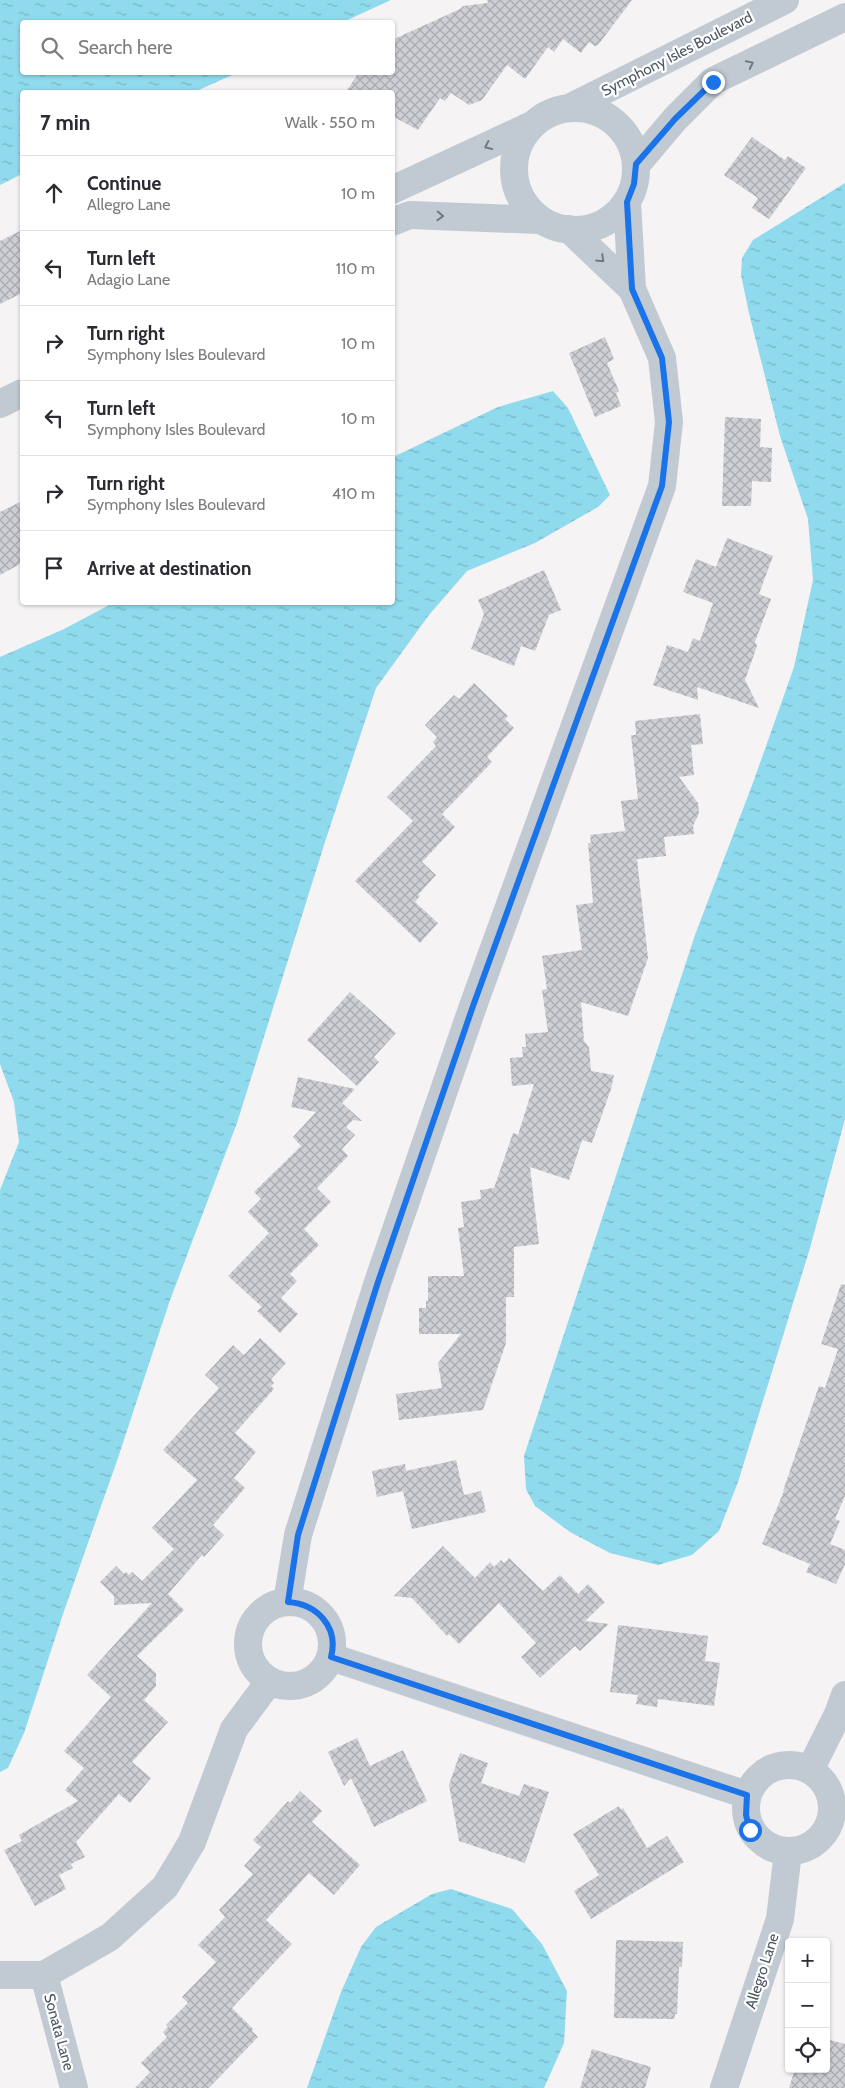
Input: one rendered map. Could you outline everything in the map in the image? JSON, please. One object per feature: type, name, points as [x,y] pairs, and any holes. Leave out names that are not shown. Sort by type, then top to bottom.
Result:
[{"type":"street","name":"Symphony Isles Boulevard","points":[[395,189],[532,125],[550,114],[569,108],[785,0]]},
{"type":"street","points":[[636,164],[675,119],[713,82],[845,17]]},
{"type":"street","name":"Symphony Isles Boulevard","points":[[395,221],[410,215],[539,220],[569,229],[586,228],[602,223],[616,214],[627,202],[634,184],[636,164],[632,145],[622,128],[607,116],[589,109],[569,108]]},
{"type":"street","name":"Symphony Isles Boulevard","points":[[532,125],[521,141],[515,160],[515,179],[522,198],[539,220]]},
{"type":"street","name":"Symphony Isles Boulevard","points":[[288,1602],[298,1535],[378,1282],[473,1006],[662,486],[669,422],[662,358],[632,289],[627,202]]},
{"type":"street","name":"Symphony Isles Boulevard","points":[[569,229],[632,289]]},
{"type":"street","points":[[0,404],[20,394]]},
{"type":"street","points":[[300,1603],[312,1608],[322,1616],[329,1627],[332,1639],[331,1657],[320,1675],[309,1682],[297,1686],[283,1686],[269,1682],[258,1673],[250,1660],[247,1646],[249,1632],[255,1620],[275,1604],[300,1603]]},
{"type":"street","points":[[331,1657],[747,1795]]},
{"type":"street","points":[[0,1975],[44,1975],[110,1937],[165,1887],[192,1842],[234,1729],[269,1682]]},
{"type":"street","points":[[810,1770],[838,1714],[845,1695]]},
{"type":"street","points":[[792,1764],[810,1770],[825,1783],[831,1795],[833,1808],[831,1821],[825,1832],[816,1842],[803,1849],[788,1852],[773,1849],[760,1841],[750,1830],[746,1815],[747,1795],[757,1779],[773,1768],[792,1764]]},
{"type":"street","name":"Allegro Lane","points":[[724,2088],[780,1919],[788,1852]]},
{"type":"street","name":"Sonata Lane","points":[[44,1975],[74,2088]]},
{"type":"water","points":[[0,0],[391,0],[347,20],[20,20],[20,75],[232,75],[199,90],[20,90],[20,175],[0,185]]},
{"type":"water","points":[[845,183],[845,1119],[810,1248],[738,1482],[719,1531],[692,1555],[658,1565],[610,1553],[570,1532],[535,1506],[526,1489],[524,1456],[695,935],[754,780],[794,667],[813,580],[808,519],[780,436],[749,313],[741,275],[742,258],[753,240]]},
{"type":"water","points":[[553,391],[568,408],[610,495],[598,507],[535,543],[467,571],[429,615],[376,688],[325,842],[237,1123],[169,1303],[24,1733],[8,1768],[0,1772],[0,1190],[19,1142],[14,1102],[0,1064],[0,657],[64,629],[109,605],[395,605],[395,456],[498,407]]},
{"type":"water","points":[[451,1889],[512,1909],[542,1944],[567,1991],[564,2043],[544,2088],[307,2088],[341,1992],[361,1947],[376,1927],[432,1894]]},
{"type":"building","points":[[487,0],[632,0],[598,45],[595,46],[589,42],[581,53],[563,39],[554,52],[548,47],[525,79],[507,65],[482,100],[469,105],[451,93],[445,101],[440,98],[418,130],[395,118],[395,90],[347,90],[357,75],[395,75],[395,39],[463,6],[488,3]]},
{"type":"building","points":[[752,137],[785,160],[788,156],[806,168],[769,219],[752,208],[758,198],[724,175]]},
{"type":"building","points":[[20,231],[20,294],[0,304],[0,241]]},
{"type":"building","points":[[605,337],[614,359],[607,363],[619,391],[616,393],[621,406],[595,417],[569,353]]},
{"type":"building","points":[[725,417],[761,419],[760,447],[772,448],[771,482],[752,481],[751,506],[722,506]]},
{"type":"building","points":[[20,502],[20,564],[0,575],[0,512]]},
{"type":"building","points":[[727,538],[773,556],[759,594],[771,599],[755,642],[757,646],[745,680],[759,708],[697,687],[698,700],[653,685],[667,645],[688,652],[693,638],[700,641],[713,603],[683,592],[696,559],[716,567]]},
{"type":"building","points":[[544,570],[561,610],[549,615],[535,651],[521,646],[514,666],[471,649],[484,614],[478,600]]},
{"type":"building","points":[[474,683],[508,716],[505,719],[514,728],[487,757],[492,762],[442,814],[455,827],[422,862],[436,875],[418,895],[420,896],[415,902],[438,923],[420,943],[355,881],[413,821],[387,797],[436,746],[433,742],[437,737],[425,725],[454,695],[459,699]]},
{"type":"building","points":[[700,714],[703,744],[691,745],[694,775],[679,777],[698,803],[699,813],[693,826],[694,834],[664,837],[666,856],[637,859],[648,958],[628,1016],[581,1002],[584,1041],[589,1047],[591,1071],[614,1075],[611,1089],[592,1143],[582,1140],[569,1180],[530,1167],[539,1244],[514,1247],[514,1297],[506,1297],[506,1343],[483,1410],[399,1420],[396,1394],[442,1388],[438,1363],[461,1334],[419,1334],[419,1308],[426,1308],[426,1300],[428,1301],[428,1276],[464,1276],[458,1228],[464,1227],[461,1202],[481,1199],[480,1190],[494,1188],[513,1133],[518,1135],[534,1084],[512,1086],[510,1058],[523,1057],[522,1047],[526,1047],[525,1034],[548,1032],[542,990],[547,989],[542,956],[582,950],[576,905],[593,903],[588,843],[591,843],[590,835],[625,831],[621,801],[638,799],[631,735],[636,735],[635,721]]},
{"type":"building","points":[[350,992],[396,1033],[374,1057],[379,1062],[357,1086],[307,1040]]},
{"type":"building","points":[[298,1077],[355,1089],[342,1103],[362,1121],[353,1120],[346,1127],[355,1135],[342,1149],[348,1156],[317,1188],[331,1202],[304,1229],[319,1245],[290,1274],[297,1281],[281,1298],[298,1314],[280,1333],[257,1311],[262,1307],[228,1276],[269,1233],[248,1212],[261,1199],[254,1192],[301,1146],[293,1137],[316,1112],[291,1107]]},
{"type":"building","points":[[841,1284],[845,1285],[845,1496],[835,1519],[840,1521],[830,1544],[845,1550],[845,1564],[836,1584],[806,1572],[810,1564],[762,1544],[784,1491],[819,1386],[825,1388],[838,1349],[821,1344]]},
{"type":"building","points":[[260,1338],[286,1363],[271,1379],[274,1383],[271,1386],[274,1389],[235,1433],[256,1452],[234,1478],[245,1488],[213,1525],[224,1535],[204,1557],[202,1555],[168,1594],[184,1610],[137,1656],[156,1673],[156,1686],[144,1700],[168,1722],[132,1762],[151,1778],[130,1803],[119,1794],[76,1842],[85,1857],[71,1864],[73,1868],[59,1875],[66,1889],[35,1906],[4,1850],[22,1841],[19,1835],[78,1801],[65,1790],[84,1768],[64,1751],[111,1697],[87,1675],[152,1603],[114,1605],[114,1596],[100,1582],[116,1566],[124,1574],[126,1572],[129,1575],[132,1572],[142,1581],[174,1549],[152,1528],[197,1480],[163,1450],[219,1388],[205,1375],[233,1345],[244,1355]]},
{"type":"building","points":[[456,1460],[464,1495],[481,1491],[486,1512],[412,1529],[403,1491],[377,1497],[372,1471],[405,1464],[406,1471]]},
{"type":"building","points":[[443,1546],[475,1578],[490,1562],[494,1567],[501,1560],[504,1563],[509,1558],[543,1591],[560,1575],[578,1594],[588,1584],[605,1602],[585,1621],[609,1624],[580,1651],[575,1646],[540,1678],[521,1657],[536,1643],[499,1603],[459,1644],[449,1634],[447,1636],[412,1598],[394,1596]]},
{"type":"building","points":[[618,1625],[708,1636],[705,1661],[720,1663],[714,1706],[658,1699],[657,1707],[636,1704],[638,1695],[610,1692]]},
{"type":"building","points":[[357,1738],[370,1766],[403,1750],[427,1801],[374,1827],[351,1778],[344,1786],[328,1752]]},
{"type":"building","points":[[460,1753],[488,1763],[481,1783],[519,1796],[524,1784],[549,1792],[525,1863],[459,1841],[449,1785]]},
{"type":"building","points":[[300,1791],[322,1811],[312,1822],[360,1865],[334,1895],[309,1873],[266,1920],[292,1944],[232,2008],[253,2029],[252,2031],[258,2037],[209,2088],[135,2088],[150,2072],[141,2063],[167,2037],[163,2032],[168,2027],[166,2025],[188,2003],[182,1997],[216,1962],[198,1945],[225,1917],[219,1910],[253,1874],[244,1866],[261,1847],[253,1840],[288,1801],[290,1803]]},
{"type":"building","points":[[619,1806],[621,1810],[623,1808],[647,1848],[667,1836],[684,1862],[591,1919],[574,1891],[599,1875],[573,1834]]},
{"type":"building","points":[[616,1940],[683,1942],[682,1967],[679,1967],[677,2014],[675,2014],[674,2019],[614,2018]]},
{"type":"building","points":[[830,2040],[845,2044],[845,2088],[789,2088],[794,2073],[830,2073]]},
{"type":"building","points":[[592,2049],[651,2067],[645,2088],[580,2088]]},
{"type":"route","points":[[713,82],[675,119],[636,164],[634,184],[627,202],[632,289],[662,358],[669,422],[662,486],[473,1006],[378,1282],[298,1535],[288,1602],[300,1603],[312,1608],[322,1616],[329,1627],[332,1639],[331,1657],[747,1795],[745,1802],[746,1815],[750,1830]]}]
